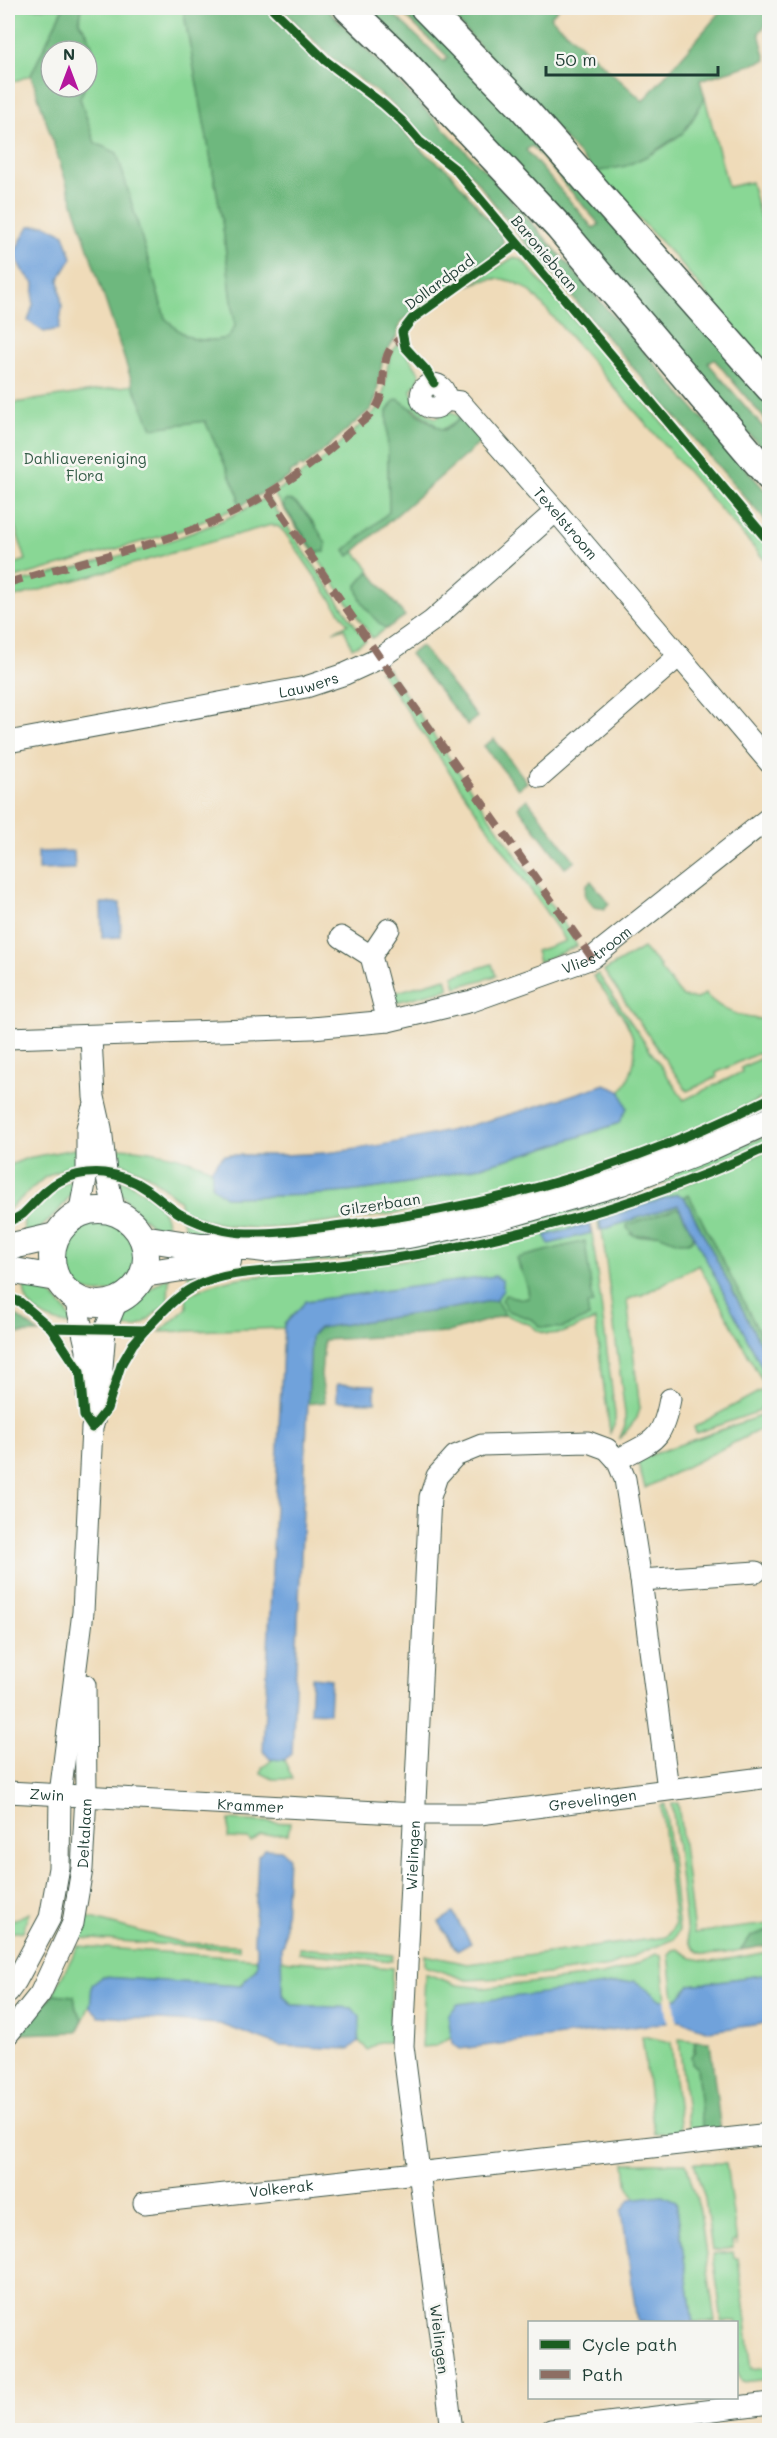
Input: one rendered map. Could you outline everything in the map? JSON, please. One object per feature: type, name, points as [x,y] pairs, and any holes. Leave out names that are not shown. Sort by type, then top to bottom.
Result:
[{"type":"main road","name":"Baroniebaan","points":[[348,8],[396,54],[559,227],[770,477]]},
{"type":"main road","points":[[425,8],[523,108],[770,388]]},
{"type":"street","name":"Texelstroom","points":[[445,400],[460,402],[556,511],[770,763]]},
{"type":"street","name":"Lauwers","points":[[8,742],[306,687],[345,674],[380,658],[432,621],[556,511]]},
{"type":"street","points":[[540,777],[679,656]]},
{"type":"street","name":"Vliestroom","points":[[91,1037],[312,1028],[388,1021],[472,1001],[592,958],[770,817]]},
{"type":"street","points":[[371,956],[389,929]]},
{"type":"street","points":[[341,937],[371,956],[388,1021]]},
{"type":"street","points":[[8,1038],[91,1037],[94,1097],[115,1213]]},
{"type":"street","points":[[79,1215],[87,1173],[87,1128],[94,1097]]},
{"type":"street","points":[[142,1238],[201,1248],[265,1249],[408,1235],[499,1217],[621,1182],[704,1150],[770,1120]]},
{"type":"street","points":[[95,1210],[115,1213],[128,1220],[142,1238],[146,1261],[143,1274],[137,1285],[117,1301],[92,1305],[68,1294],[56,1278],[51,1260],[56,1236],[63,1226],[79,1215],[95,1210]]},
{"type":"street","points":[[8,1247],[56,1236]]},
{"type":"street","points":[[143,1274],[202,1263],[250,1258],[265,1249]]},
{"type":"street","points":[[8,1270],[56,1278]]},
{"type":"street","name":"Deltalaan","points":[[8,1992],[50,1918],[59,1868],[60,1794],[83,1612],[92,1428],[88,1404],[87,1350],[75,1298]]},
{"type":"street","name":"Deltalaan","points":[[92,1428],[99,1404],[105,1330],[117,1301]]},
{"type":"street","points":[[668,1789],[641,1580],[624,1479],[617,1460],[653,1441],[665,1425],[670,1399]]},
{"type":"street","name":"Wielingen","points":[[452,2430],[403,2046],[430,1497],[437,1476],[455,1456],[482,1445],[588,1442],[607,1449],[617,1460]]},
{"type":"street","points":[[641,1580],[756,1572]]},
{"type":"street","name":"Deltalaan","points":[[8,2034],[40,1994],[73,1923],[82,1869],[86,1796],[83,1612]]},
{"type":"street","name":"Grevelingen","points":[[415,1814],[480,1814],[770,1777]]},
{"type":"street","name":"Zwin","points":[[8,1792],[86,1796]]},
{"type":"street","name":"Krammer","points":[[86,1796],[415,1814]]},
{"type":"street","points":[[420,2172],[770,2134]]},
{"type":"street","name":"Volkerak","points":[[144,2203],[420,2172]]},
{"type":"street","points":[[550,2430],[589,2428],[770,2403]]},
{"type":"green space","points":[[8,8],[63,8],[48,39],[39,39],[39,58],[31,75],[8,84]]},
{"type":"green space","points":[[63,8],[82,8],[79,22],[89,39],[48,39]]},
{"type":"green space","points":[[82,8],[183,8],[222,220],[235,326],[228,338],[200,340],[186,336],[165,318],[117,153],[95,143],[80,99],[99,99],[99,39],[88,39],[87,32],[79,22]]},
{"type":"green space","points":[[183,8],[265,8],[318,61],[390,117],[422,151],[449,171],[503,238],[503,245],[496,253],[401,322],[397,336],[383,357],[376,398],[371,409],[303,468],[301,466],[290,473],[291,476],[241,506],[239,496],[205,421],[152,428],[133,385],[31,75],[39,58],[39,99],[80,99],[95,143],[117,153],[165,318],[186,336],[200,340],[228,338],[235,326],[222,220]]},
{"type":"green space","points":[[281,8],[301,10],[326,8],[496,182],[769,495],[769,525],[518,234],[470,173],[438,146],[436,148],[423,138],[395,106],[333,59]]},
{"type":"green space","points":[[361,8],[387,8],[444,62],[448,57],[397,8],[421,8],[769,399],[769,424],[714,359],[708,363],[769,434],[769,456]],"holes":[[[532,146],[599,224],[593,228],[526,150]]]},
{"type":"green space","points":[[445,8],[559,8],[550,17],[643,101],[724,8],[769,8],[769,21],[759,33],[766,60],[700,80],[705,98],[683,133],[649,155],[626,166],[595,172]]},
{"type":"green space","points":[[705,98],[728,187],[751,182],[769,251],[769,368],[675,257],[595,172],[641,159],[671,142],[688,127]]},
{"type":"green space","points":[[514,257],[522,260],[769,546],[769,565],[532,293],[517,284],[502,279],[485,280],[469,286]]},
{"type":"green space","points":[[399,342],[420,374],[411,390],[414,398],[424,410],[436,418],[452,412],[461,418],[442,430],[414,408],[387,411],[389,512],[345,550],[349,556],[355,552],[369,568],[357,585],[358,591],[367,609],[386,629],[372,638],[273,493],[320,462],[378,409],[382,401],[393,350]],"holes":[[[291,500],[318,530],[325,552],[317,552],[283,506]]]},
{"type":"green space","name":"Dahliavereniging Flora","points":[[133,385],[152,428],[205,421],[239,496],[241,506],[179,531],[8,580],[8,566],[26,560],[8,506],[8,404]]},
{"type":"green space","points":[[398,399],[444,430],[461,418],[481,442],[349,556],[345,550],[389,512],[387,411]]},
{"type":"green space","points":[[267,497],[366,641],[352,648],[344,628],[333,632],[348,624],[285,533],[279,527],[271,525],[8,599],[8,586],[174,539],[237,513]]},
{"type":"green space","points":[[287,500],[298,506],[314,525],[326,544],[325,552],[317,552],[312,547],[283,506]]},
{"type":"green space","points":[[369,571],[405,616],[386,629],[376,620],[360,598],[357,585]]},
{"type":"green space","points":[[421,646],[477,717],[467,725],[410,654]]},
{"type":"green space","points":[[387,668],[577,946],[539,962],[536,951],[566,941],[380,671]]},
{"type":"green space","points":[[494,739],[527,782],[518,789],[484,746]]},
{"type":"green space","points":[[527,799],[575,861],[565,868],[518,807]]},
{"type":"green space","points":[[591,881],[609,903],[604,909],[594,907],[585,896],[586,885]]},
{"type":"green space","points":[[643,948],[661,967],[660,969],[683,997],[697,999],[705,994],[719,1006],[735,1014],[769,1019],[769,1048],[716,1073],[717,1077],[687,1091],[604,971]]},
{"type":"green space","points":[[492,964],[496,976],[456,987],[453,976]]},
{"type":"green space","points":[[598,974],[684,1100],[742,1072],[741,1068],[769,1054],[769,1095],[705,1125],[627,1156],[506,1192],[382,1216],[279,1228],[239,1227],[200,1218],[181,1209],[180,1201],[148,1175],[115,1160],[110,1148],[163,1153],[213,1170],[225,1197],[305,1195],[365,1190],[415,1182],[532,1152],[619,1123],[627,1108],[620,1093],[630,1075],[634,1059],[634,1045],[624,1018],[593,976]]},
{"type":"green space","points":[[446,978],[449,989],[392,1003],[390,994]]},
{"type":"green space","points":[[769,1104],[769,1107],[717,1131],[609,1171],[498,1203],[442,1215],[385,1225],[255,1238],[187,1233],[181,1218],[223,1233],[266,1236],[332,1230],[462,1209],[567,1182],[618,1166],[719,1127]]},
{"type":"green space","points":[[769,1136],[769,1141],[663,1184],[553,1220],[479,1238],[388,1254],[235,1270],[214,1274],[188,1286],[188,1274],[212,1269],[369,1253],[420,1244]]},
{"type":"green space","points":[[80,1148],[76,1162],[44,1178],[8,1210],[8,1166],[27,1158]]},
{"type":"green space","points":[[769,1150],[769,1371],[677,1194],[600,1220],[599,1231],[597,1215],[684,1185]]},
{"type":"green space","points":[[111,1176],[134,1186],[156,1203],[166,1218],[167,1236],[135,1210],[121,1194]]},
{"type":"green space","points":[[79,1178],[75,1188],[57,1213],[24,1239],[24,1220],[32,1206],[55,1188]]},
{"type":"green space","points":[[689,1195],[769,1351],[769,1361],[684,1197]]},
{"type":"green space","points":[[678,1205],[680,1210],[630,1234],[641,1237],[658,1234],[693,1239],[693,1233],[769,1381],[769,1403],[760,1408],[760,1411],[696,1433],[694,1427],[766,1388],[699,1265],[640,1296],[627,1300],[640,1409],[637,1418],[619,1440],[625,1425],[625,1414],[602,1230]]},
{"type":"green space","points":[[677,1208],[693,1233],[693,1239],[688,1242],[678,1242],[658,1234],[635,1236],[627,1228],[627,1225]]},
{"type":"green space","points":[[590,1217],[615,1414],[615,1422],[610,1433],[595,1320],[562,1333],[547,1334],[538,1331],[531,1325],[503,1314],[496,1300],[503,1290],[487,1278],[307,1301],[284,1324],[284,1328],[160,1332],[187,1308],[186,1297],[200,1289],[228,1280],[316,1272],[441,1254],[516,1238]],"holes":[[[589,1224],[591,1233],[549,1244],[546,1235]],[[519,1267],[589,1317],[541,1327],[533,1320],[506,1310],[506,1295],[529,1298],[527,1280]]]},
{"type":"green space","points":[[99,1221],[119,1227],[129,1237],[135,1257],[129,1277],[119,1287],[99,1293],[79,1287],[69,1277],[63,1257],[69,1237],[79,1227]]},
{"type":"green space","points":[[585,1241],[593,1303],[587,1304],[589,1317],[562,1328],[548,1328],[541,1327],[533,1320],[506,1310],[502,1300],[505,1295],[529,1298],[528,1287],[517,1258]]},
{"type":"green space","points":[[169,1277],[168,1302],[136,1328],[115,1327],[139,1299]]},
{"type":"green space","points":[[24,1279],[54,1297],[74,1325],[53,1321],[34,1310],[26,1298]]},
{"type":"green space","points":[[8,1300],[9,1310],[39,1333],[8,1334]]},
{"type":"green space","points":[[496,1300],[505,1315],[446,1333],[324,1340],[321,1375],[325,1402],[308,1404],[311,1336],[319,1328]]},
{"type":"green space","points":[[769,1414],[769,1425],[645,1488],[637,1460]]},
{"type":"green space","points":[[270,1758],[284,1760],[293,1779],[273,1779],[261,1773],[262,1768],[272,1760]]},
{"type":"green space","points":[[678,1803],[694,1933],[769,1924],[769,1931],[751,1936],[741,1950],[708,1954],[695,1950],[690,1944],[687,1935],[672,1804]]},
{"type":"green space","points":[[665,1804],[679,1930],[674,1939],[610,1966],[523,1977],[467,1980],[425,1966],[425,1955],[468,1964],[666,1937],[675,1925],[661,1806]]},
{"type":"green space","points":[[229,1820],[290,1823],[288,1834],[261,1835],[251,1842],[248,1839],[228,1838]]},
{"type":"green space","points":[[29,1913],[23,1931],[8,1933],[8,1922]]},
{"type":"green space","points":[[87,1917],[183,1943],[239,1945],[239,1950],[80,1938]]},
{"type":"green space","points":[[769,1931],[769,1945],[741,1950],[751,1936]]},
{"type":"green space","points":[[78,1946],[257,1959],[257,1967],[239,1986],[102,1977],[83,2020],[76,2009],[74,1996],[53,1994]]},
{"type":"green space","points":[[299,1948],[393,1955],[392,1961],[299,1953]]},
{"type":"green space","points":[[678,1949],[692,1958],[711,1962],[769,1952],[769,1974],[690,1985],[679,1998],[674,1999],[669,1954]]},
{"type":"green space","points":[[656,1954],[661,1955],[666,2000],[661,2000],[635,1981],[450,2022],[452,2036],[435,2046],[422,2047],[425,1973],[457,1985],[485,1988],[602,1975],[625,1969]]},
{"type":"green space","points":[[281,1960],[392,1968],[389,2042],[379,2042],[368,2050],[359,2041],[359,2021],[352,2008],[292,2005],[282,1994]]},
{"type":"green space","points":[[53,1994],[74,1996],[76,2009],[83,2020],[77,2032],[20,2034]]},
{"type":"green space","points":[[642,2036],[671,2042],[681,2133],[654,2133]]},
{"type":"green space","points":[[679,2039],[695,2041],[692,2063],[697,2067],[703,2133],[689,2133]]},
{"type":"green space","points":[[695,2041],[710,2042],[721,2133],[703,2133],[697,2067],[692,2063],[691,2056],[695,2051]]},
{"type":"green space","points":[[625,2163],[686,2163],[700,2211],[715,2321],[693,2321],[676,2201],[662,2196],[636,2199],[627,2183]]},
{"type":"green space","points":[[694,2163],[726,2163],[737,2244],[736,2240],[732,2241],[733,2248],[712,2251],[705,2199]]},
{"type":"green space","points":[[733,2252],[734,2258],[738,2258],[752,2369],[769,2367],[769,2379],[742,2382],[738,2374],[738,2321],[722,2321],[713,2254]]},
{"type":"water","points":[[46,225],[64,234],[72,258],[59,279],[62,308],[59,329],[44,332],[28,321],[33,305],[34,283],[22,270],[14,253],[29,226]]},
{"type":"water","points":[[74,851],[75,869],[38,870],[38,852]]},
{"type":"water","points":[[101,903],[120,903],[121,937],[102,938]]},
{"type":"water","points":[[605,1084],[621,1092],[627,1108],[619,1123],[532,1152],[474,1168],[415,1182],[325,1194],[225,1197],[212,1186],[212,1168],[224,1155],[334,1152],[403,1141],[505,1116]]},
{"type":"water","points":[[677,1194],[684,1197],[769,1361],[769,1381],[678,1205],[601,1230],[600,1220]]},
{"type":"water","points":[[589,1224],[591,1233],[549,1244],[545,1236]]},
{"type":"water","points":[[495,1276],[502,1280],[503,1290],[496,1300],[319,1328],[311,1336],[292,1754],[284,1760],[270,1759],[263,1751],[284,1325],[306,1301]]},
{"type":"water","points":[[337,1384],[375,1385],[375,1402],[337,1401]]},
{"type":"water","points":[[312,1677],[331,1679],[329,1713],[310,1712]]},
{"type":"water","points":[[265,1849],[281,1850],[288,1856],[284,1944],[281,1947],[282,1994],[292,2005],[352,2008],[360,2017],[359,2041],[349,2049],[280,2046],[220,2024],[99,2016],[90,2007],[92,1985],[102,1977],[240,1986],[257,1967],[257,1946],[254,1943],[258,1856]]},
{"type":"water","points":[[453,1913],[471,1943],[457,1951],[439,1922]]},
{"type":"water","points":[[769,1974],[769,2023],[709,2031],[680,2021],[460,2049],[452,2043],[448,2015],[458,2004],[635,1981],[661,2000],[678,1998],[690,1985]]},
{"type":"water","points":[[662,2195],[676,2201],[693,2321],[637,2321],[622,2211],[630,2199]]},
{"type":"pier","points":[[674,1996],[677,2024],[668,2025],[665,1997]]},
{"type":"marked path","points":[[8,583],[181,534],[225,517],[280,486],[315,461],[374,410],[381,397],[384,368],[389,351],[403,337]]},
{"type":"marked path","points":[[268,493],[380,658],[592,958]]},
{"type":"cycle path","points":[[272,8],[326,61],[383,104],[419,141],[455,169],[770,543]]},
{"type":"cycle path","name":"Dollardpad","points":[[434,383],[426,370],[405,347],[402,332],[412,319],[517,244]]},
{"type":"cycle path","name":"Gilzerbaan","points":[[8,1222],[23,1214],[60,1181],[93,1173],[126,1178],[146,1189],[182,1215],[230,1232],[286,1232],[405,1216],[513,1194],[566,1179],[670,1143],[770,1098]]},
{"type":"cycle path","points":[[8,1297],[20,1302],[51,1328],[145,1330],[185,1292],[220,1277],[250,1272],[382,1260],[434,1252],[491,1239],[573,1218],[654,1193],[770,1146]]},
{"type":"cycle path","points":[[51,1328],[80,1372],[84,1416],[92,1428],[107,1409],[121,1365],[133,1344],[145,1330]]}]
